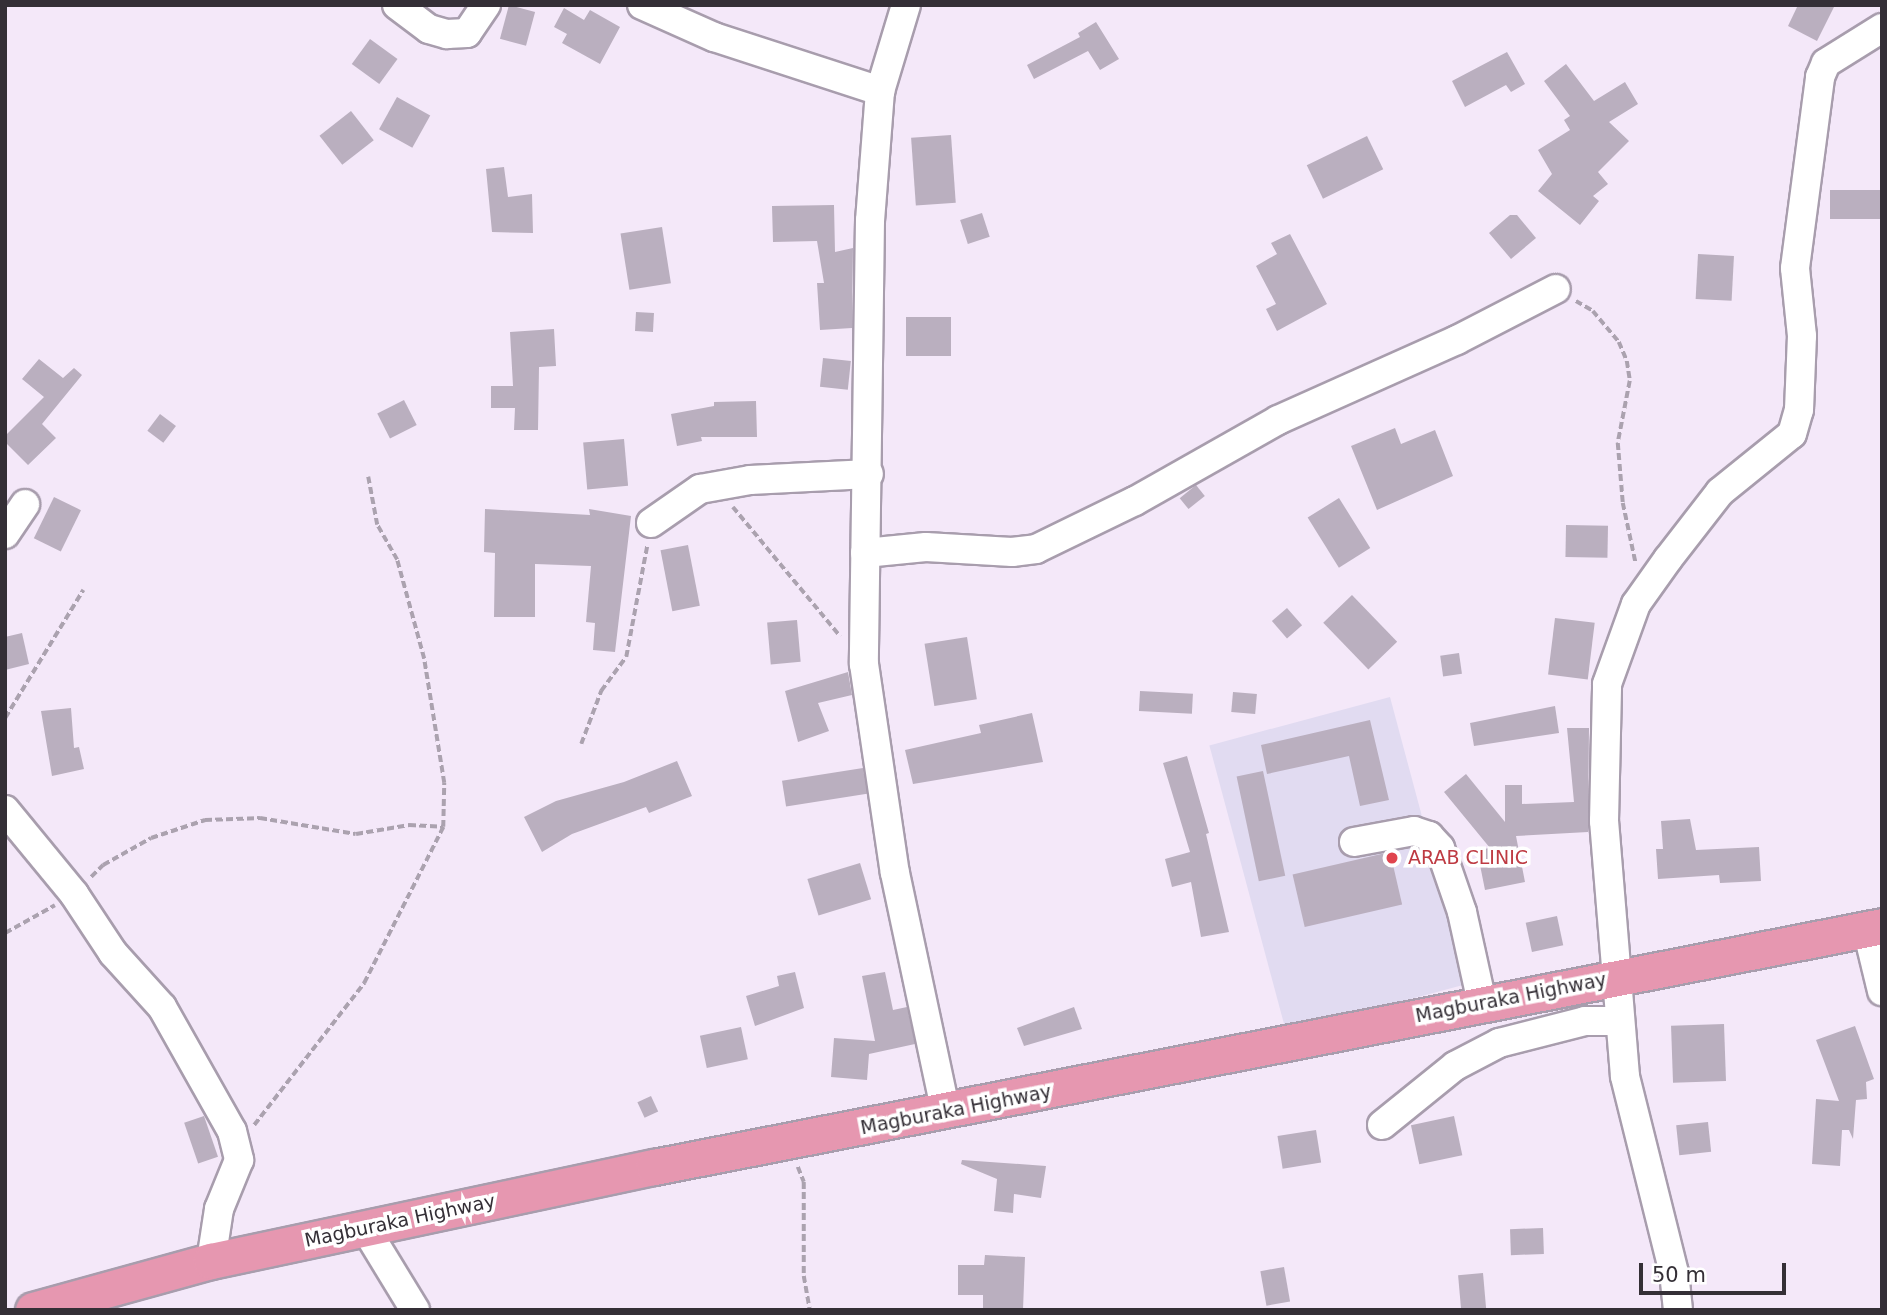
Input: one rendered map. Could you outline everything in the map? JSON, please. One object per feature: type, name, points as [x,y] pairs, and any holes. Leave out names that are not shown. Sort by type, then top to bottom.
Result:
[{"type":"main road","name":"Magburaka Highway","points":[[33,1310],[211,1261],[365,1228],[1482,1003],[1875,928]]},
{"type":"street","points":[[397,5],[429,29],[447,34],[467,33],[486,5]]},
{"type":"street","points":[[642,5],[714,37],[880,91]]},
{"type":"street","points":[[906,5],[880,91],[870,220],[869,474],[864,664],[895,873],[946,1112]]},
{"type":"street","points":[[1678,1310],[1674,1273],[1625,1076],[1604,821],[1607,684],[1636,604],[1720,492],[1792,434],[1798,410],[1802,336],[1795,268],[1820,77],[1826,63],[1882,28]]},
{"type":"street","points":[[865,553],[926,547],[1012,552],[1036,549],[1135,501],[1279,420],[1446,345],[1556,289]]},
{"type":"street","points":[[651,523],[700,489],[869,474]]},
{"type":"street","points":[[5,534],[25,504]]},
{"type":"street","points":[[5,810],[74,894],[113,953],[162,1007],[238,1146],[239,1160],[219,1209],[211,1261]]},
{"type":"street","points":[[1354,842],[1414,831],[1429,836],[1440,848],[1462,912],[1482,1003]]},
{"type":"street","points":[[1875,928],[1882,991]]},
{"type":"street","points":[[1382,1125],[1455,1066],[1499,1043],[1585,1021],[1619,1021]]},
{"type":"street","points":[[365,1228],[415,1310]]},
{"type":"path","points":[[1556,289],[1592,311],[1619,342],[1627,361],[1630,381],[1618,443],[1623,503],[1636,562],[1636,604]]},
{"type":"path","points":[[238,1146],[364,983],[443,827],[444,783],[424,659],[397,560],[377,525],[368,477]]},
{"type":"path","points":[[715,486],[864,664]]},
{"type":"path","points":[[582,744],[601,691],[626,657],[651,523]]},
{"type":"path","points":[[5,718],[83,590]]},
{"type":"path","points":[[5,933],[74,894],[115,858],[151,838],[205,820],[260,818],[356,834],[409,825],[443,827]]},
{"type":"path","points":[[788,1143],[804,1182],[804,1276],[810,1310]]},
{"type":"shaded area","points":[[1390,697],[1467,984],[1286,1032],[1209,745]]},
{"type":"building","points":[[509,5],[535,12],[526,46],[500,39]]},
{"type":"building","points":[[1798,5],[1835,5],[1817,41],[1788,26]]},
{"type":"building","points":[[564,8],[584,20],[590,10],[620,27],[600,64],[562,43],[567,34],[554,27]]},
{"type":"building","points":[[1096,22],[1119,59],[1100,70],[1088,51],[1034,79],[1027,65],[1080,37],[1078,33]]},
{"type":"building","points":[[370,39],[398,59],[379,84],[352,64]]},
{"type":"building","points":[[1507,52],[1525,84],[1511,92],[1506,85],[1465,107],[1452,81]]},
{"type":"building","points":[[1566,64],[1594,101],[1625,82],[1638,104],[1609,122],[1629,141],[1598,172],[1608,184],[1593,196],[1599,201],[1580,225],[1538,191],[1552,174],[1538,150],[1570,130],[1564,120],[1570,116],[1544,81]]},
{"type":"building","points":[[397,97],[430,115],[412,148],[379,129]]},
{"type":"building","points":[[351,111],[374,140],[342,165],[319,136]]},
{"type":"building","points":[[951,135],[956,203],[916,206],[911,138]]},
{"type":"building","points":[[1367,136],[1383,169],[1323,199],[1307,165]]},
{"type":"building","points":[[504,167],[508,197],[532,194],[533,233],[492,232],[486,169]]},
{"type":"building","points":[[1830,190],[1882,190],[1882,219],[1830,219]]},
{"type":"building","points":[[834,205],[835,252],[853,248],[852,328],[820,330],[817,283],[824,283],[817,241],[773,242],[772,206]]},
{"type":"building","points":[[982,213],[990,237],[968,244],[960,220]]},
{"type":"building","points":[[1510,215],[1517,215],[1536,238],[1511,259],[1489,233]]},
{"type":"building","points":[[662,227],[671,283],[629,290],[621,234]]},
{"type":"building","points":[[1290,234],[1327,304],[1277,331],[1266,309],[1276,304],[1256,266],[1277,254],[1271,243]]},
{"type":"building","points":[[1698,254],[1734,256],[1732,301],[1696,299]]},
{"type":"building","points":[[636,312],[654,313],[653,332],[635,331]]},
{"type":"building","points":[[906,317],[951,317],[951,356],[906,356]]},
{"type":"building","points":[[554,329],[556,366],[539,367],[538,430],[514,430],[515,408],[491,408],[491,386],[513,386],[510,332]]},
{"type":"building","points":[[823,358],[851,361],[848,390],[820,387]]},
{"type":"building","points":[[39,359],[63,378],[74,368],[82,375],[42,424],[56,438],[28,465],[5,442],[5,436],[44,397],[22,379]]},
{"type":"building","points":[[404,400],[417,425],[390,439],[377,414]]},
{"type":"building","points":[[756,401],[757,437],[701,437],[702,441],[677,446],[671,414],[714,406],[714,402]]},
{"type":"building","points":[[160,414],[176,426],[163,443],[147,431]]},
{"type":"building","points":[[1395,428],[1401,444],[1435,430],[1453,476],[1377,510],[1351,446]]},
{"type":"building","points":[[624,439],[628,486],[587,489],[583,443]]},
{"type":"building","points":[[1196,485],[1205,496],[1188,509],[1180,498]]},
{"type":"building","points":[[54,497],[81,510],[61,551],[34,538]]},
{"type":"building","points":[[1339,498],[1370,548],[1339,568],[1308,518]]},
{"type":"building","points":[[485,509],[590,515],[589,509],[631,516],[615,652],[593,650],[595,623],[586,622],[591,566],[535,564],[535,617],[494,617],[495,553],[484,552]]},
{"type":"building","points":[[1566,525],[1608,526],[1607,558],[1565,557]]},
{"type":"building","points":[[688,545],[700,606],[672,611],[661,550]]},
{"type":"building","points":[[1352,595],[1397,642],[1368,670],[1323,623]]},
{"type":"building","points":[[1287,608],[1302,625],[1287,638],[1272,621]]},
{"type":"building","points":[[1555,618],[1595,623],[1588,679],[1548,675]]},
{"type":"building","points":[[797,620],[801,662],[771,664],[767,623]]},
{"type":"building","points":[[22,633],[29,664],[5,670],[5,637]]},
{"type":"building","points":[[967,637],[977,699],[934,706],[925,644]]},
{"type":"building","points":[[1459,653],[1462,674],[1443,676],[1440,656]]},
{"type":"building","points":[[848,672],[852,695],[818,703],[829,731],[798,742],[785,691]]},
{"type":"building","points":[[1140,691],[1193,694],[1192,714],[1139,711]]},
{"type":"building","points":[[1233,692],[1257,694],[1255,714],[1231,712]]},
{"type":"building","points":[[1555,706],[1559,733],[1474,746],[1470,723]]},
{"type":"building","points":[[71,708],[74,748],[79,747],[84,769],[52,776],[41,711]]},
{"type":"building","points":[[1032,713],[1043,762],[913,784],[905,750],[981,733],[979,725]]},
{"type":"building","points":[[1370,720],[1389,800],[1360,806],[1349,756],[1267,774],[1261,745]]},
{"type":"building","points":[[1567,728],[1589,728],[1588,832],[1516,836],[1525,882],[1485,890],[1477,850],[1490,848],[1444,792],[1466,774],[1505,822],[1505,785],[1522,785],[1522,804],[1574,802]]},
{"type":"building","points":[[1187,756],[1209,833],[1206,834],[1229,932],[1201,937],[1191,882],[1172,887],[1165,859],[1190,852],[1163,763]]},
{"type":"building","points":[[677,761],[692,796],[649,813],[646,807],[572,834],[542,852],[524,817],[556,801],[624,782]]},
{"type":"building","points":[[863,768],[867,794],[786,807],[782,781]]},
{"type":"building","points":[[1263,771],[1285,876],[1259,881],[1237,777]]},
{"type":"building","points":[[1690,819],[1696,850],[1759,847],[1761,881],[1720,883],[1719,875],[1658,879],[1656,849],[1663,849],[1661,821]]},
{"type":"building","points":[[1390,852],[1402,905],[1305,927],[1293,874]]},
{"type":"building","points":[[860,863],[871,899],[819,915],[807,879]]},
{"type":"building","points":[[1557,916],[1563,945],[1532,952],[1526,923]]},
{"type":"building","points":[[795,972],[804,1008],[755,1026],[746,996],[779,986],[777,976]]},
{"type":"building","points":[[885,972],[893,1010],[907,1007],[915,1044],[869,1054],[867,1080],[831,1077],[834,1038],[875,1041],[862,976]]},
{"type":"building","points":[[1074,1007],[1082,1029],[1024,1046],[1017,1028]]},
{"type":"building","points":[[1724,1024],[1726,1081],[1673,1083],[1671,1026]]},
{"type":"building","points":[[1855,1026],[1874,1079],[1866,1082],[1867,1099],[1856,1100],[1853,1139],[1849,1130],[1842,1130],[1840,1166],[1812,1164],[1816,1099],[1839,1101],[1816,1040]]},
{"type":"building","points":[[741,1027],[748,1059],[707,1068],[700,1036]]},
{"type":"building","points":[[651,1096],[658,1111],[645,1118],[637,1102]]},
{"type":"building","points":[[204,1116],[218,1157],[198,1163],[184,1123]]},
{"type":"building","points":[[1454,1116],[1462,1155],[1419,1164],[1411,1125]]},
{"type":"building","points":[[1708,1122],[1711,1152],[1679,1155],[1676,1125]]},
{"type":"building","points":[[1316,1130],[1321,1163],[1283,1169],[1277,1136]]},
{"type":"building","points":[[962,1160],[1046,1166],[1041,1198],[1014,1194],[1013,1213],[994,1211],[997,1179],[961,1164]]},
{"type":"building","points":[[1543,1228],[1544,1254],[1511,1255],[1510,1229]]},
{"type":"building","points":[[985,1255],[1025,1257],[1023,1310],[983,1310],[983,1295],[958,1295],[958,1265],[984,1265]]},
{"type":"building","points":[[1284,1267],[1290,1301],[1266,1306],[1260,1271]]},
{"type":"building","points":[[1483,1273],[1486,1310],[1461,1310],[1458,1275]]},
{"type":"place","name":"ARAB CLINIC","points":[[1392,858]]}]
